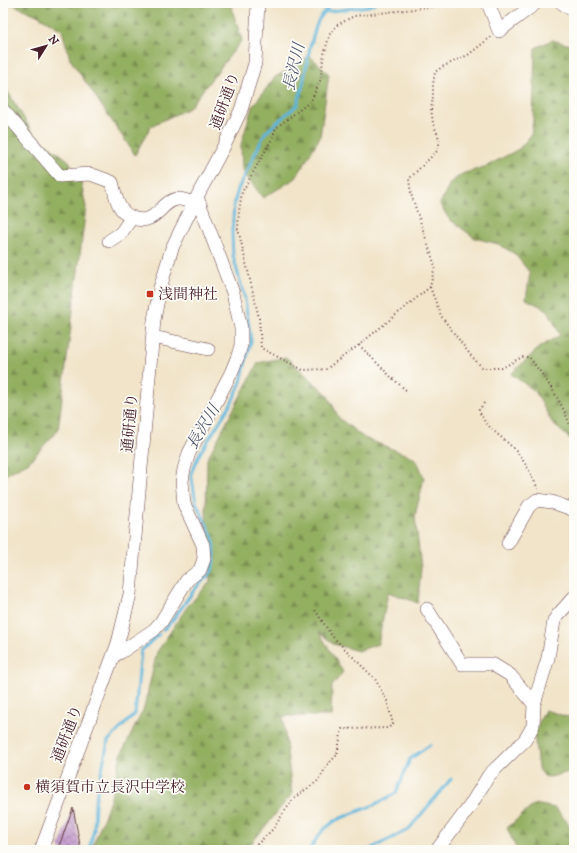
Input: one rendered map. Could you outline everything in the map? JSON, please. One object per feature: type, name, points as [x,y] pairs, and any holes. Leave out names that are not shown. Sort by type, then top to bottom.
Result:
[{"type":"street","name":"通研通り","points":[[40,850],[118,643],[130,594],[154,320],[160,288],[172,248],[226,144],[240,110],[255,63],[258,3]]},
{"type":"street","points":[[488,3],[499,32],[536,3]]},
{"type":"street","points":[[562,3],[574,11]]},
{"type":"street","points":[[3,110],[60,176],[90,174],[112,182],[118,206],[127,216],[138,220],[148,219],[171,201],[178,199],[196,200],[233,293],[241,328],[241,345],[238,356],[231,373],[189,453],[184,468],[182,481],[184,504],[203,545],[204,559],[200,570],[187,580],[161,622],[154,630],[122,652],[113,656]]},
{"type":"street","points":[[109,241],[121,233],[132,217]]},
{"type":"street","points":[[153,337],[208,349]]},
{"type":"street","points":[[508,543],[529,506],[537,500],[552,502],[574,510]]},
{"type":"street","points":[[437,850],[470,806],[489,775],[524,740],[533,726],[534,704],[548,658],[554,621],[574,597]]},
{"type":"street","points":[[427,610],[462,664],[492,664],[510,676],[534,704]]},
{"type":"path","points":[[430,288],[359,345],[326,369],[303,370],[261,348],[259,318],[238,229],[242,192],[272,139],[276,128],[311,101],[320,81],[324,54],[330,34],[337,26],[354,16],[431,7],[437,3]]},
{"type":"path","points":[[499,32],[468,55],[442,67],[435,72],[431,108],[433,123],[440,141],[437,151],[409,179],[411,194],[435,266],[430,288],[441,316],[472,357],[483,368],[502,368],[522,357],[529,357],[549,384],[570,421],[574,438]]},
{"type":"path","points":[[359,345],[407,391]]},
{"type":"path","points":[[484,403],[479,410],[482,417],[514,448],[527,465],[543,501]]},
{"type":"path","points":[[251,850],[272,830],[294,798],[319,780],[327,765],[337,755],[342,729],[388,728],[393,724],[386,702],[375,679],[332,636],[315,610]]},
{"type":"green space","points":[[9,3],[230,3],[242,40],[189,108],[151,126],[135,155],[70,59],[62,30],[37,15]]},
{"type":"green space","points":[[552,40],[574,46],[574,442],[553,424],[535,391],[511,374],[540,347],[560,335],[548,310],[526,299],[530,273],[515,254],[498,244],[475,238],[449,219],[440,204],[450,183],[462,174],[487,166],[519,149],[531,135],[533,120],[535,48]]},
{"type":"green space","points":[[310,56],[329,74],[320,137],[296,178],[263,198],[242,170],[241,145],[252,107],[275,77]]},
{"type":"green space","points":[[3,84],[33,133],[69,161],[81,183],[86,207],[58,430],[29,462],[3,476]]},
{"type":"green space","points":[[286,357],[327,394],[339,418],[364,438],[413,457],[419,465],[424,478],[415,516],[421,568],[418,603],[388,592],[378,644],[358,651],[333,644],[319,632],[343,672],[332,686],[331,716],[283,716],[292,794],[246,850],[93,850],[92,848],[110,801],[121,755],[144,708],[157,652],[187,607],[210,582],[206,512],[207,459],[258,363]]},
{"type":"green space","points":[[545,710],[568,717],[574,714],[574,771],[546,778],[538,768],[534,732]]},
{"type":"green space","points":[[535,804],[555,808],[568,823],[574,833],[574,850],[517,850],[507,828]]},
{"type":"building","points":[[73,808],[81,850],[61,850],[59,846]]},
{"type":"waterway","name":"長沢川","points":[[163,630],[171,622],[195,589],[212,571],[215,553],[213,538],[196,503],[191,473],[200,453],[232,402],[241,382],[251,341],[245,299],[233,256],[232,234],[234,204],[238,189],[265,133],[297,105],[316,26],[319,19],[331,3]]},
{"type":"waterway","points":[[325,12],[368,6],[376,3]]},
{"type":"waterway","name":"長沢川","points":[[89,850],[94,829],[95,802],[108,741],[135,714],[141,651],[159,634]]},
{"type":"waterway","points":[[309,850],[322,831],[336,820],[374,805],[396,793],[410,759],[430,745]]},
{"type":"waterway","points":[[368,850],[408,830],[451,779]]},
{"type":"place","name":"浅間神社","points":[[150,294]]},
{"type":"place","name":"横須賀市立長沢中学校","points":[[27,787]]}]
